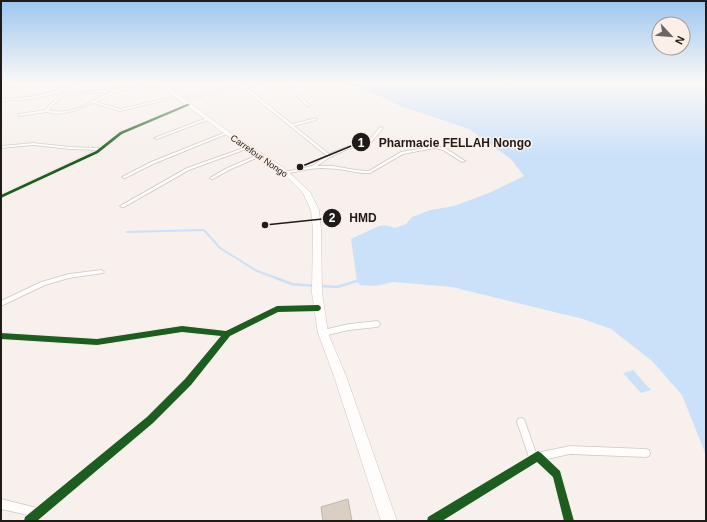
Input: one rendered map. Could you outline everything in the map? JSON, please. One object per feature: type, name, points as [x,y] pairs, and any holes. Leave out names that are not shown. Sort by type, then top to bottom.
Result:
[{"type":"main road","name":"Carrefour Nongo","points":[[190,106],[286,173],[306,192],[315,210],[317,230],[316,280],[318,308],[323,333],[340,376],[389,521]]},
{"type":"street","points":[[47,111],[50,106]]},
{"type":"street","points":[[20,114],[47,111],[67,112],[81,106]]},
{"type":"street","points":[[104,106],[122,110],[139,106]]},
{"type":"street","points":[[1,197],[97,152],[98,149],[121,133],[185,106]]},
{"type":"street","points":[[270,106],[329,156]]},
{"type":"street","points":[[156,138],[208,119]]},
{"type":"street","points":[[292,125],[315,119]]},
{"type":"street","points":[[314,166],[329,156],[347,148],[368,144],[381,128]]},
{"type":"street","points":[[124,177],[152,162],[227,133]]},
{"type":"street","points":[[1,147],[33,144],[98,149]]},
{"type":"street","points":[[122,206],[188,168],[250,147]]},
{"type":"street","points":[[286,173],[314,166],[334,167],[365,173],[370,172],[402,153],[435,147],[444,149],[463,161]]},
{"type":"street","points":[[212,178],[228,169],[261,155]]},
{"type":"street","points":[[1,304],[43,283],[69,276],[101,272]]},
{"type":"street","points":[[29,521],[150,420],[188,382],[228,334],[276,309],[318,308]]},
{"type":"street","points":[[323,333],[349,327],[377,324]]},
{"type":"street","points":[[1,336],[97,342],[182,329],[228,334]]},
{"type":"street","points":[[521,422],[536,457],[556,474],[569,521]]},
{"type":"street","points":[[432,521],[536,457],[570,450],[646,453]]},
{"type":"street","points":[[1,504],[38,513]]},
{"type":"water","points":[[401,106],[706,106],[706,455],[682,395],[652,361],[611,329],[583,319],[452,287],[393,282],[375,286],[360,285],[357,281],[351,239],[379,226],[385,225],[395,228],[406,224],[412,217],[431,210],[454,206],[489,193],[524,176],[511,159],[469,129]]},
{"type":"water","points":[[633,370],[651,390],[641,393],[623,373]]},
{"type":"building","points":[[348,499],[352,521],[323,521],[321,507]]},
{"type":"waterway","points":[[127,232],[204,230],[220,248],[257,271],[279,279]]},
{"type":"waterway","points":[[276,278],[292,284],[315,286]]},
{"type":"waterway","points":[[321,286],[337,287],[357,281]]},
{"type":"cycle path","points":[[1,197],[97,152],[121,133],[185,106]]},
{"type":"cycle path","points":[[1,336],[97,342],[182,329],[227,334],[277,309],[318,308]]},
{"type":"cycle path","points":[[29,521],[150,420],[188,382],[227,334]]},
{"type":"cycle path","points":[[432,521],[538,456],[557,474],[569,521]]},
{"type":"place","name":"Pharmacie FELLAH Nongo","points":[[300,167]]},
{"type":"place","name":"HMD","points":[[265,225]]}]
